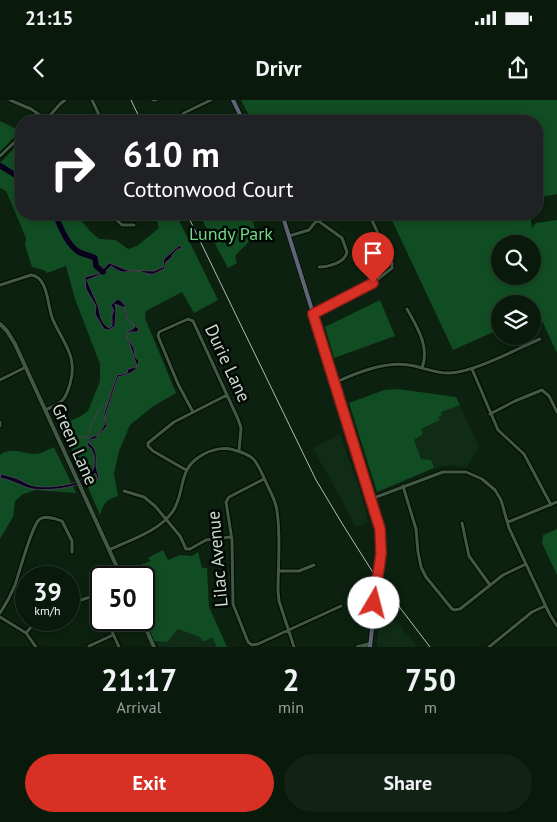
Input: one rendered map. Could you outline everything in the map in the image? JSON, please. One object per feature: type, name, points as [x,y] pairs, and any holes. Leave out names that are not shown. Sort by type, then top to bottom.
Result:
[{"type":"main road","points":[[234,100],[241,115]]},
{"type":"main road","points":[[284,220],[381,535],[380,566],[370,646]]},
{"type":"street","points":[[10,100],[38,115]]},
{"type":"street","points":[[52,115],[65,100]]},
{"type":"street","points":[[92,100],[99,115]]},
{"type":"street","points":[[182,115],[211,100]]},
{"type":"street","points":[[0,156],[15,142]]},
{"type":"street","points":[[117,220],[122,225],[134,225]]},
{"type":"street","points":[[289,236],[310,229],[317,220],[342,238],[347,252],[344,259],[329,266],[319,267]]},
{"type":"street","points":[[313,314],[372,284],[391,269],[392,263],[373,220]]},
{"type":"street","points":[[0,285],[31,274],[39,278],[44,287],[52,318],[73,363],[73,373],[64,400],[45,410]]},
{"type":"street","points":[[406,309],[424,345],[425,355],[422,368]]},
{"type":"street","name":"Durie Lane","points":[[193,412],[178,384],[158,336],[159,332],[188,319],[193,321],[241,428],[240,451]]},
{"type":"street","name":"Green Lane","points":[[0,324],[15,344],[116,566]]},
{"type":"street","points":[[334,383],[386,366],[400,364],[451,373],[472,369],[525,345]]},
{"type":"street","points":[[0,380],[26,367]]},
{"type":"street","points":[[472,369],[490,414],[502,434],[524,454],[551,505]]},
{"type":"street","points":[[490,414],[542,390],[549,396],[557,412]]},
{"type":"street","points":[[186,470],[153,451],[148,446],[148,443],[174,422],[227,395]]},
{"type":"street","points":[[109,550],[166,520],[174,510],[186,470],[194,460],[203,454],[216,450],[229,448],[240,451],[256,460],[278,512],[279,601],[294,647]]},
{"type":"street","points":[[371,498],[443,472],[458,471],[472,474],[486,482],[494,490],[503,505],[508,522],[526,564],[545,606],[557,626]]},
{"type":"street","name":"Lilac Avenue","points":[[264,478],[227,499],[226,505],[231,536],[233,604],[248,642],[256,645],[341,606]]},
{"type":"street","points":[[403,486],[416,529],[421,567],[426,577],[450,607],[455,610],[460,609],[504,574],[526,564]]},
{"type":"street","points":[[124,490],[144,498],[155,506],[180,536],[186,549],[190,549],[206,540],[231,536]]},
{"type":"street","points":[[508,522],[557,502]]},
{"type":"street","points":[[0,613],[14,587],[36,522],[40,519],[54,518],[62,521],[72,541],[72,552]]},
{"type":"street","points":[[462,523],[469,556],[490,585]]},
{"type":"street","points":[[278,571],[299,570],[314,565]]},
{"type":"street","points":[[489,647],[532,612],[545,606]]},
{"type":"street","points":[[0,617],[26,633],[36,647]]},
{"type":"street","points":[[111,631],[119,647]]},
{"type":"street","points":[[147,631],[154,647]]},
{"type":"street","points":[[89,646],[113,635]]},
{"type":"street","points":[[358,647],[370,646]]},
{"type":"shaded area","points":[[180,245],[182,249],[178,249],[172,255],[166,262],[164,269],[154,274],[138,271],[123,272],[111,266],[104,273],[87,280],[105,325],[109,328],[112,326],[114,311],[111,305],[118,299],[126,308],[127,319],[125,317],[125,308],[115,304],[115,326],[109,330],[104,329],[95,314],[96,306],[86,289],[85,277],[100,273],[109,263],[127,270],[154,271],[163,267],[164,259]]},
{"type":"shaded area","points":[[127,319],[139,329],[137,332],[129,332],[127,337],[128,331],[135,327]]},
{"type":"shaded area","points":[[127,337],[134,348],[135,357],[139,361],[138,365],[132,372],[118,377],[105,417],[107,426],[95,439],[92,439],[89,443],[95,451],[96,468],[99,478],[96,479],[95,473],[90,478],[75,485],[58,489],[40,490],[0,478],[1,474],[32,486],[49,487],[79,481],[92,472],[94,456],[93,451],[87,445],[91,437],[98,435],[105,424],[104,414],[117,375],[127,373],[128,369],[137,365]]},
{"type":"shaded area","points":[[460,405],[479,447],[467,467],[453,465],[434,468],[431,460],[421,460],[413,440],[423,434],[421,429],[438,417],[441,412]]},
{"type":"shaded area","points":[[340,434],[363,499],[368,522],[356,527],[313,448]]},
{"type":"shaded area","points":[[380,602],[418,647],[377,647]]},
{"type":"shaded area","points":[[209,607],[227,647],[159,647],[151,631],[155,631],[155,622]]},
{"type":"green space","points":[[241,100],[557,100],[557,194],[543,197],[543,115],[249,115]]},
{"type":"green space","points":[[0,121],[15,128],[15,136],[0,152]]},
{"type":"green space","points":[[15,147],[15,212],[6,191],[0,188],[0,163]]},
{"type":"green space","points":[[18,220],[81,220],[99,239],[116,240],[128,249],[137,246],[159,228],[157,220],[179,220],[218,300],[194,313],[182,292],[146,311],[145,318],[176,393],[152,407],[130,425],[119,451],[114,474],[118,496],[106,502],[100,515],[61,425],[88,411],[100,381],[100,364],[75,299],[66,266],[47,273],[44,270],[32,267],[25,245],[26,238]]},
{"type":"green space","name":"Lundy Park","points":[[202,220],[252,220],[256,234],[235,256],[237,263],[228,268]]},
{"type":"green space","points":[[392,220],[531,220],[532,228],[536,223],[557,220],[557,353],[541,318],[541,295],[491,295],[491,333],[453,350]]},
{"type":"green space","points":[[380,300],[395,336],[334,358],[325,327]]},
{"type":"green space","points":[[398,389],[456,397],[460,405],[441,412],[442,415],[438,417],[440,420],[421,429],[423,434],[414,440],[421,459],[431,460],[434,468],[377,492],[349,403],[384,390]]},
{"type":"green space","points":[[54,447],[76,493],[36,490],[23,494],[15,501],[13,517],[0,539],[0,455],[9,451],[37,454]]},
{"type":"green space","points":[[557,529],[557,575],[542,543],[543,535]]},
{"type":"green space","points":[[163,550],[168,560],[180,555],[192,556],[198,552],[202,568],[207,568],[209,607],[227,647],[217,647],[212,637],[204,642],[200,637],[178,629],[167,642],[154,641],[149,631],[155,631],[155,566],[138,566],[151,561],[148,558]]},
{"type":"waterway","points":[[1,166],[15,175]]},
{"type":"waterway","points":[[58,220],[71,245],[79,252],[95,258],[96,266],[103,272]]},
{"type":"waterway","points":[[73,437],[87,437],[98,412],[108,403]]},
{"type":"railway","points":[[131,100],[138,115]]},
{"type":"railway","points":[[190,220],[316,480],[372,571],[430,647]]},
{"type":"route","points":[[373,283],[313,314],[380,529],[382,541],[381,554],[374,603]]}]
